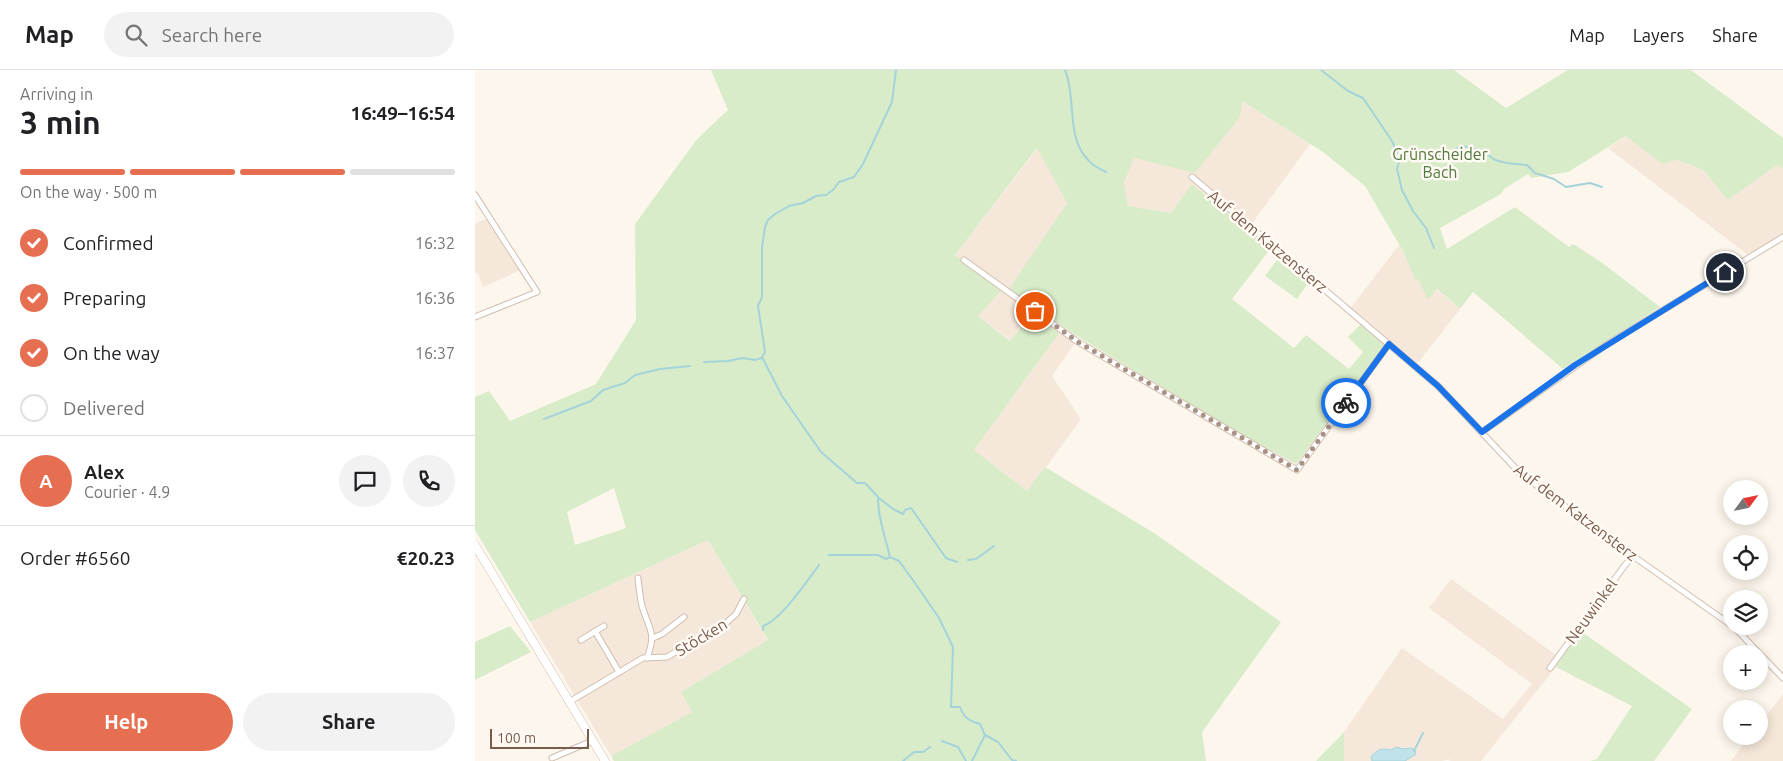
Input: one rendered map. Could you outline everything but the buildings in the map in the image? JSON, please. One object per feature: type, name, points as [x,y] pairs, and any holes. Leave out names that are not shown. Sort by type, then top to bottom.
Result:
[{"type":"main road","points":[[475,545],[605,761]]},
{"type":"street","name":"Auf dem Katzensterz","points":[[1192,177],[1438,386],[1527,478],[1723,620]]},
{"type":"street","points":[[475,195],[537,292],[475,317]]},
{"type":"street","points":[[1482,432],[1606,345],[1783,237]]},
{"type":"street","points":[[964,260],[1078,342],[1297,470],[1389,344]]},
{"type":"street","name":"Neuwinkel","points":[[1550,668],[1625,565],[1634,556]]},
{"type":"street","name":"Stöcken","points":[[638,578],[642,604],[653,638],[647,658]]},
{"type":"street","name":"Stöcken","points":[[569,702],[643,658],[667,657],[696,640],[716,632],[736,614],[744,599]]},
{"type":"street","name":"Stöcken","points":[[653,638],[662,634],[684,617]]},
{"type":"street","points":[[581,640],[604,626]]},
{"type":"street","points":[[595,631],[619,672]]},
{"type":"street","name":"Auf dem Katzensterz","points":[[1741,635],[1783,678]]},
{"type":"street","points":[[552,758],[592,741]]},
{"type":"shaded area","points":[[1242,101],[1310,144],[1248,229],[1193,184],[1172,213],[1128,206],[1119,155]]},
{"type":"shaded area","points":[[1627,136],[1662,164],[1678,160],[1703,170],[1728,200],[1778,164],[1783,168],[1783,233],[1748,255],[1608,148]]},
{"type":"shaded area","points":[[1038,148],[1067,203],[1010,289],[1037,308],[1011,341],[978,316],[1001,291],[955,255]]},
{"type":"shaded area","points":[[488,218],[521,270],[483,287],[478,273],[475,273],[475,224]]},
{"type":"shaded area","points":[[1399,245],[1428,299],[1436,289],[1460,309],[1417,364],[1365,319],[1350,309]]},
{"type":"shaded area","points":[[1060,332],[1075,343],[1052,376],[1081,419],[1028,492],[974,450]]},
{"type":"shaded area","points":[[708,540],[768,641],[681,692],[692,712],[611,756],[530,622]]},
{"type":"shaded area","points":[[1451,579],[1556,655],[1556,667],[1481,761],[1449,761],[1451,759],[1442,761],[1344,761],[1344,732],[1402,648],[1503,719],[1532,684],[1429,608]]},
{"type":"shaded area","points":[[1783,694],[1783,761],[1731,761],[1743,745],[1768,745],[1768,713]]},
{"type":"green space","points":[[711,70],[1454,70],[1506,108],[1568,70],[1691,70],[1783,138],[1783,168],[1777,165],[1728,200],[1703,170],[1678,160],[1662,164],[1626,136],[1568,172],[1531,178],[1528,174],[1504,189],[1501,194],[1440,228],[1447,249],[1515,207],[1569,247],[1573,244],[1601,262],[1660,307],[1563,369],[1473,292],[1460,309],[1437,289],[1428,300],[1418,279],[1416,281],[1404,253],[1365,186],[1323,152],[1242,101],[1240,117],[1195,173],[1134,158],[1124,182],[1128,206],[1171,213],[1192,184],[1271,248],[1232,299],[1294,348],[1306,335],[1349,369],[1363,352],[1348,337],[1361,324],[1386,345],[1296,464],[1234,430],[1077,336],[1009,289],[1067,203],[1037,148],[955,255],[1001,291],[978,316],[1010,341],[1032,314],[1060,332],[974,450],[1027,491],[1045,467],[1154,533],[1281,622],[1202,732],[1206,761],[614,761],[611,756],[692,712],[681,692],[768,640],[708,540],[530,622],[475,530],[475,397],[489,391],[510,421],[596,384],[636,320],[635,224],[697,139],[728,110]],"holes":[[[614,488],[626,528],[575,545],[567,512]]]},
{"type":"green space","points":[[1277,260],[1308,283],[1297,299],[1265,276]]},
{"type":"green space","points":[[510,626],[531,652],[475,680],[475,642]]},
{"type":"green space","points":[[1579,630],[1692,709],[1654,761],[1590,761],[1597,759],[1632,706],[1556,667],[1559,659]]},
{"type":"green space","points":[[1344,732],[1344,761],[1316,761]]},
{"type":"water","points":[[1397,747],[1403,749],[1412,748],[1416,752],[1415,755],[1405,761],[1372,761],[1371,757],[1375,752],[1382,749],[1391,750]]},
{"type":"waterway","points":[[896,70],[892,102],[863,164],[854,177],[839,182],[826,195],[816,196],[803,203],[789,206],[768,220],[762,248],[762,297],[758,306],[765,352],[762,357],[782,396],[821,452],[857,483],[865,483],[878,497],[880,520],[890,557],[899,561],[915,583],[939,618],[953,647],[951,707],[960,707],[965,716],[980,724],[985,735],[998,742],[1012,760],[1016,761]]},
{"type":"waterway","points":[[1065,70],[1077,141],[1082,152],[1091,163],[1106,172]]},
{"type":"waterway","name":"Grünscheider Bach","points":[[1321,70],[1348,91],[1363,98],[1392,141],[1397,153],[1418,159],[1445,154],[1463,146],[1483,151],[1495,160],[1527,165],[1535,173],[1554,179],[1566,187],[1590,183],[1602,187]]},
{"type":"waterway","points":[[1401,155],[1397,169],[1402,190],[1413,211],[1426,228],[1434,248]]},
{"type":"waterway","points":[[704,362],[743,358],[755,360],[762,358]]},
{"type":"waterway","points":[[544,419],[591,401],[603,390],[625,383],[635,375],[660,369],[690,366]]},
{"type":"waterway","points":[[879,498],[903,514],[905,510],[911,508],[946,558],[957,562]]},
{"type":"waterway","points":[[968,560],[976,559],[994,546]]},
{"type":"waterway","points":[[829,555],[878,555],[886,559],[890,557]]},
{"type":"waterway","points":[[763,630],[763,626],[778,616],[819,565]]},
{"type":"waterway","points":[[1414,751],[1423,733]]},
{"type":"waterway","points":[[972,761],[985,735]]},
{"type":"waterway","points":[[942,741],[958,747],[966,761]]},
{"type":"waterway","points":[[903,761],[914,752],[923,752],[930,747]]},
{"type":"way so far","points":[[1035,311],[1078,342],[1297,470],[1346,403]]},
{"type":"route","points":[[1346,403],[1389,344],[1438,386],[1482,432],[1575,365],[1725,272]]}]
